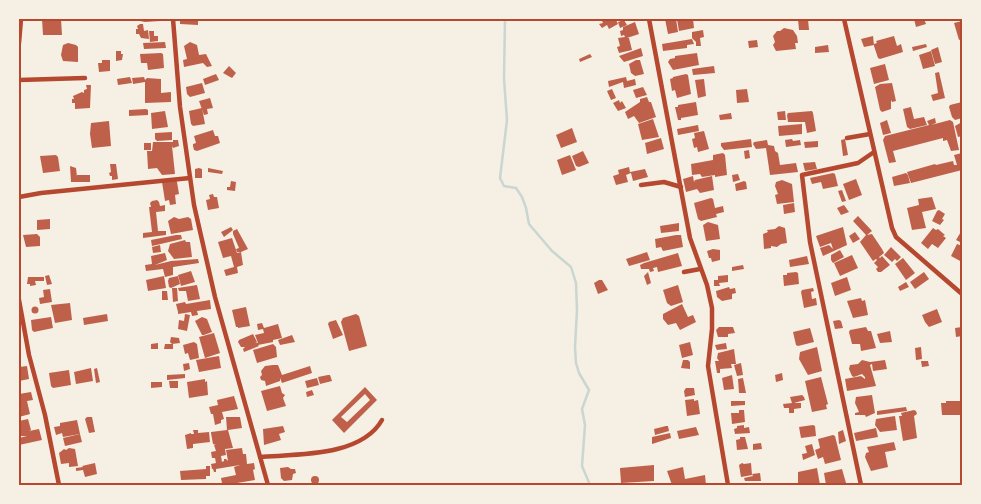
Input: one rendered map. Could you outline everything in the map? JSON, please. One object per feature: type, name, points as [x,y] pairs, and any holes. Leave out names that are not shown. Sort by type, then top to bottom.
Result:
[{"type":"street","points":[[19,43],[21,19]]},
{"type":"street","points":[[173,19],[180,107],[190,178],[203,248],[268,485]]},
{"type":"street","points":[[649,19],[690,238],[712,308],[708,366],[728,485]]},
{"type":"street","points":[[844,19],[892,228],[896,237],[962,294]]},
{"type":"street","points":[[19,80],[85,78]]},
{"type":"street","points":[[847,138],[870,134]]},
{"type":"street","points":[[861,485],[810,242],[802,175],[858,164],[874,152]]},
{"type":"street","points":[[19,197],[41,193],[190,178]]},
{"type":"street","points":[[641,185],[664,182],[681,187]]},
{"type":"street","points":[[684,272],[700,269]]},
{"type":"street","points":[[19,300],[29,354],[45,415],[59,485]]},
{"type":"street","points":[[260,457],[342,449],[372,433],[382,420]]},
{"type":"building","points":[[42,19],[61,19],[62,35],[43,35]]},
{"type":"building","points":[[140,19],[160,19],[160,21],[145,22],[140,21]]},
{"type":"building","points":[[183,19],[198,19],[198,25],[180,24],[180,21],[183,21]]},
{"type":"building","points":[[604,19],[619,19],[616,20],[618,24],[609,29],[607,25],[602,28],[599,24],[603,23]]},
{"type":"building","points":[[665,19],[676,19],[678,32],[668,34]]},
{"type":"building","points":[[677,19],[693,19],[694,28],[679,31]]},
{"type":"building","points":[[798,19],[808,19],[809,30],[799,30]]},
{"type":"building","points":[[914,19],[924,19],[926,24],[916,27]]},
{"type":"building","points":[[624,20],[627,25],[620,28],[618,22]]},
{"type":"building","points":[[962,21],[962,39],[959,40],[954,23]]},
{"type":"building","points":[[635,22],[639,34],[627,38],[629,38],[632,50],[619,53],[617,47],[620,46],[618,38],[625,37],[624,35],[621,36],[620,31],[623,30],[623,27]]},
{"type":"building","points":[[143,24],[144,31],[148,30],[149,39],[141,38],[139,34],[136,34],[137,26]]},
{"type":"building","points":[[784,28],[793,30],[797,36],[798,43],[795,43],[796,49],[776,51],[773,45],[775,42],[773,36],[777,31]]},
{"type":"building","points":[[703,30],[704,37],[700,38],[701,46],[696,46],[696,42],[692,38],[692,32]]},
{"type":"building","points":[[149,31],[154,31],[154,36],[158,36],[158,41],[150,42]]},
{"type":"building","points":[[873,36],[874,45],[864,47],[861,39]]},
{"type":"building","points":[[894,36],[897,46],[901,44],[903,52],[878,58],[874,46],[877,43],[876,41]]},
{"type":"building","points":[[692,39],[694,44],[687,45],[687,48],[663,51],[662,44]]},
{"type":"building","points":[[757,40],[758,47],[749,48],[748,41]]},
{"type":"building","points":[[165,42],[166,48],[144,49],[143,43]]},
{"type":"building","points":[[190,42],[197,45],[199,55],[206,54],[212,66],[207,67],[203,63],[184,67],[183,60],[187,59],[184,46]]},
{"type":"building","points":[[68,43],[78,47],[78,62],[63,61],[61,55],[63,45]]},
{"type":"building","points":[[926,44],[927,47],[913,51],[912,47]]},
{"type":"building","points":[[828,45],[829,52],[815,53],[815,47]]},
{"type":"building","points":[[938,47],[942,62],[935,64],[931,50]]},
{"type":"building","points":[[641,48],[643,56],[624,62],[619,56]]},
{"type":"building","points":[[116,51],[121,51],[121,54],[123,54],[122,60],[116,61]]},
{"type":"building","points":[[931,51],[935,66],[923,69],[919,55]]},
{"type":"building","points":[[697,53],[699,65],[673,70],[668,62],[670,59],[675,58],[675,56]]},
{"type":"building","points":[[140,54],[163,54],[164,68],[148,70],[147,63],[141,63]]},
{"type":"building","points":[[590,54],[592,57],[580,62],[579,59]]},
{"type":"building","points":[[102,60],[110,60],[110,71],[99,72],[98,63],[102,63]]},
{"type":"building","points":[[640,60],[644,74],[635,76],[631,73],[629,64]]},
{"type":"building","points":[[885,64],[889,80],[874,84],[870,68]]},
{"type":"building","points":[[229,66],[236,73],[232,78],[223,73]]},
{"type":"building","points":[[714,66],[715,73],[693,75],[692,69]]},
{"type":"building","points":[[939,72],[945,98],[933,101],[931,95],[938,93],[935,73]]},
{"type":"building","points":[[216,74],[219,80],[205,85],[203,79]]},
{"type":"building","points":[[688,75],[691,94],[677,98],[675,90],[672,91],[670,79]]},
{"type":"building","points":[[130,77],[132,83],[118,85],[117,79]]},
{"type":"building","points":[[144,77],[145,80],[147,78],[161,79],[161,93],[171,92],[171,102],[145,103],[145,82],[133,84],[132,78]]},
{"type":"building","points":[[626,77],[627,81],[635,79],[636,85],[624,88],[623,82],[609,87],[608,81]]},
{"type":"building","points":[[704,79],[706,96],[698,98],[695,80]]},
{"type":"building","points":[[202,83],[205,93],[190,97],[187,94],[186,87]]},
{"type":"building","points":[[892,83],[896,101],[892,102],[891,100],[891,109],[882,112],[875,87],[880,84]]},
{"type":"building","points":[[86,85],[91,85],[90,108],[75,109],[75,103],[72,103],[73,96],[84,93],[84,90],[87,89]]},
{"type":"building","points":[[643,87],[647,95],[636,98],[633,90]]},
{"type":"building","points":[[612,89],[616,98],[611,100],[607,91]]},
{"type":"building","points":[[747,89],[749,102],[737,103],[736,90]]},
{"type":"building","points":[[647,97],[649,102],[651,102],[656,117],[639,123],[634,116],[628,119],[625,112],[640,102],[640,99]]},
{"type":"building","points":[[210,98],[213,108],[207,109],[208,114],[204,115],[199,101]]},
{"type":"building","points":[[619,100],[620,103],[622,101],[626,108],[618,111],[613,103]]},
{"type":"building","points":[[696,102],[698,115],[678,120],[675,107]]},
{"type":"building","points":[[962,102],[962,118],[955,120],[949,107],[950,105]]},
{"type":"building","points":[[911,107],[914,119],[924,117],[927,125],[910,129],[907,127],[903,109]]},
{"type":"building","points":[[202,108],[205,124],[193,126],[189,111]]},
{"type":"building","points":[[129,110],[148,110],[148,115],[129,116]]},
{"type":"building","points":[[165,111],[168,127],[152,129],[151,113]]},
{"type":"building","points":[[785,111],[786,120],[778,120],[777,112]]},
{"type":"building","points":[[812,111],[816,131],[807,133],[805,122],[788,122],[788,113]]},
{"type":"building","points":[[731,113],[732,119],[720,120],[719,115]]},
{"type":"building","points":[[935,118],[936,123],[931,125],[950,120],[953,122],[959,150],[951,151],[947,140],[943,141],[943,138],[893,151],[896,162],[889,163],[883,140],[885,136],[929,125],[927,121]]},
{"type":"building","points":[[653,119],[659,137],[642,140],[638,124]]},
{"type":"building","points":[[887,120],[891,133],[883,135],[880,123]]},
{"type":"building","points":[[109,121],[111,146],[92,148],[91,123]]},
{"type":"building","points":[[962,122],[962,136],[958,137],[955,126]]},
{"type":"building","points":[[802,124],[802,134],[779,136],[778,126]]},
{"type":"building","points":[[698,125],[699,131],[678,135],[677,129]]},
{"type":"building","points":[[572,128],[577,142],[561,148],[556,135]]},
{"type":"building","points":[[213,130],[215,136],[218,136],[220,143],[197,151],[194,150],[193,144],[196,143],[194,136]]},
{"type":"building","points":[[704,131],[709,149],[698,152],[697,147],[694,148],[692,139],[695,138],[694,133]]},
{"type":"building","points":[[172,132],[172,140],[157,141],[155,139],[155,133]]},
{"type":"building","points":[[661,138],[664,149],[647,154],[645,143]]},
{"type":"building","points":[[751,139],[752,147],[724,150],[721,146],[721,143]]},
{"type":"building","points":[[792,139],[793,141],[800,140],[801,145],[786,147],[785,140]]},
{"type":"building","points":[[845,139],[848,155],[843,156],[841,140]]},
{"type":"building","points":[[173,140],[178,140],[179,146],[173,148],[172,146],[175,174],[162,175],[157,168],[148,169],[147,151],[152,151],[153,142],[173,142]]},
{"type":"building","points":[[767,140],[768,145],[774,146],[775,151],[778,153],[780,165],[796,163],[798,172],[770,175],[766,148],[756,149],[753,144],[754,142]]},
{"type":"building","points":[[818,141],[818,147],[805,148],[804,142]]},
{"type":"building","points":[[144,143],[151,143],[151,150],[144,150]]},
{"type":"building","points":[[749,150],[750,158],[745,159],[744,151]]},
{"type":"building","points":[[583,151],[589,163],[579,167],[576,166],[572,156]]},
{"type":"building","points":[[723,153],[725,155],[727,175],[702,177],[700,174],[692,175],[691,164],[713,160],[713,155]]},
{"type":"building","points":[[962,153],[962,170],[911,183],[907,172],[953,161],[954,165],[957,165],[954,155]]},
{"type":"building","points":[[56,155],[60,171],[43,173],[40,156]]},
{"type":"building","points":[[570,155],[576,170],[562,175],[557,160]]},
{"type":"building","points":[[815,162],[817,169],[805,171],[803,163]]},
{"type":"building","points":[[110,164],[116,164],[118,179],[112,180],[112,176],[109,173],[111,172]]},
{"type":"building","points":[[70,166],[76,168],[77,177],[77,175],[90,175],[90,182],[71,182]]},
{"type":"building","points":[[629,167],[630,172],[645,169],[648,177],[633,181],[631,173],[626,175],[628,182],[616,185],[613,176],[619,174],[618,170]]},
{"type":"building","points":[[208,168],[223,171],[222,174],[208,172]]},
{"type":"building","points":[[195,169],[202,169],[202,178],[195,178]]},
{"type":"building","points":[[906,173],[910,183],[894,186],[892,177]]},
{"type":"building","points":[[738,174],[740,180],[733,182],[732,175]]},
{"type":"building","points":[[835,174],[838,186],[823,189],[821,182],[812,184],[810,178]]},
{"type":"building","points":[[693,176],[694,182],[695,180],[712,176],[714,190],[700,193],[697,189],[686,192],[683,179]]},
{"type":"building","points":[[856,179],[862,195],[849,200],[843,184]]},
{"type":"building","points":[[176,180],[179,194],[175,195],[176,204],[170,205],[169,200],[165,201],[162,182]]},
{"type":"building","points":[[782,180],[792,184],[794,202],[777,204],[775,195],[778,194],[775,186],[776,182]]},
{"type":"building","points":[[231,181],[236,182],[235,191],[227,190],[227,187],[230,187]]},
{"type":"building","points":[[746,182],[747,189],[736,191],[735,184]]},
{"type":"building","points":[[842,190],[846,201],[842,202],[838,191]]},
{"type":"building","points":[[213,194],[214,197],[217,197],[219,208],[208,210],[206,200],[210,199],[209,195]]},
{"type":"building","points":[[932,197],[936,209],[922,212],[926,228],[912,230],[907,208],[919,205],[918,199]]},
{"type":"building","points":[[711,198],[715,208],[723,206],[724,212],[716,214],[717,217],[701,221],[698,219],[694,203]]},
{"type":"building","points":[[157,200],[160,206],[165,205],[165,211],[156,212],[158,231],[166,231],[166,235],[143,238],[143,233],[152,232],[149,207],[151,207],[150,203],[152,201]]},
{"type":"building","points":[[794,203],[795,212],[784,214],[783,205]]},
{"type":"building","points":[[844,205],[849,212],[841,215],[837,208]]},
{"type":"building","points":[[939,210],[945,214],[942,219],[944,220],[940,225],[932,221]]},
{"type":"building","points":[[858,216],[872,231],[867,235],[872,234],[882,249],[884,253],[879,257],[882,256],[890,265],[881,272],[878,272],[876,269],[878,267],[874,263],[877,260],[873,261],[860,242],[866,235],[853,221]]},
{"type":"building","points":[[174,217],[179,219],[188,217],[191,219],[193,230],[171,234],[168,221]]},
{"type":"building","points":[[50,219],[50,229],[37,230],[37,220]]},
{"type":"building","points":[[708,222],[718,225],[720,239],[706,241],[703,225]]},
{"type":"building","points":[[679,223],[679,231],[661,233],[660,226]]},
{"type":"building","points":[[779,226],[785,228],[787,243],[764,249],[763,234],[768,232],[767,230],[775,229]]},
{"type":"building","points":[[231,227],[233,230],[224,237],[221,232]]},
{"type":"building","points":[[843,227],[847,245],[823,256],[820,248],[829,245],[833,249],[831,243],[820,247],[816,236]]},
{"type":"building","points":[[933,228],[938,229],[946,238],[938,248],[932,244],[928,249],[921,243]]},
{"type":"building","points":[[237,229],[248,249],[241,252],[237,252],[236,249],[239,248],[233,234],[233,231]]},
{"type":"building","points":[[962,230],[962,243],[956,240]]},
{"type":"building","points":[[855,232],[860,239],[853,243],[849,236]]},
{"type":"building","points":[[37,234],[40,237],[40,246],[26,247],[23,235]]},
{"type":"building","points":[[181,235],[182,239],[152,246],[151,240]]},
{"type":"building","points":[[681,235],[683,247],[663,251],[661,247],[656,248],[655,239]]},
{"type":"building","points":[[232,238],[237,253],[241,252],[243,265],[237,267],[238,273],[226,276],[224,270],[234,267],[231,256],[223,258],[218,242]]},
{"type":"building","points":[[185,240],[190,242],[192,257],[174,259],[168,251],[170,244]]},
{"type":"building","points":[[957,244],[962,246],[962,262],[951,256]]},
{"type":"building","points":[[160,245],[161,252],[153,253],[152,247]]},
{"type":"building","points":[[891,247],[901,257],[897,261],[895,259],[892,262],[884,255]]},
{"type":"building","points":[[713,249],[720,250],[720,260],[712,262],[707,251]]},
{"type":"building","points":[[840,250],[844,257],[833,263],[831,255]]},
{"type":"building","points":[[647,252],[650,260],[629,266],[626,259]]},
{"type":"building","points":[[165,253],[167,260],[155,265],[171,261],[198,259],[199,263],[173,267],[173,275],[165,277],[163,269],[146,271],[145,265],[152,264],[151,256]]},
{"type":"building","points":[[678,253],[682,266],[658,272],[657,267],[653,268],[654,271],[650,272],[649,269],[641,269],[640,265],[644,263]]},
{"type":"building","points":[[852,255],[858,268],[840,276],[834,263]]},
{"type":"building","points":[[807,256],[809,264],[790,267],[789,260]]},
{"type":"building","points":[[903,258],[915,273],[906,280],[895,264]]},
{"type":"building","points":[[743,265],[744,269],[732,271],[732,267]]},
{"type":"building","points":[[191,271],[195,282],[181,286],[178,275]]},
{"type":"building","points":[[648,272],[651,283],[647,285],[644,276]]},
{"type":"building","points":[[924,272],[929,279],[915,289],[910,282]]},
{"type":"building","points":[[798,273],[799,284],[784,286],[783,275]]},
{"type":"building","points":[[49,275],[52,284],[47,285],[45,276]]},
{"type":"building","points":[[728,275],[728,282],[719,283],[720,286],[714,286],[714,280],[718,280],[718,276]]},
{"type":"building","points":[[164,276],[166,288],[148,291],[146,280]]},
{"type":"building","points":[[178,276],[180,284],[169,287],[169,278]]},
{"type":"building","points":[[28,277],[44,277],[44,281],[35,281],[36,285],[30,286],[30,284],[27,284]]},
{"type":"building","points":[[847,277],[851,290],[835,296],[831,283]]},
{"type":"building","points":[[602,280],[608,290],[598,294],[594,283]]},
{"type":"building","points":[[906,282],[909,287],[900,291],[898,287]]},
{"type":"building","points":[[197,285],[200,299],[188,301],[186,291],[179,291],[178,288]]},
{"type":"building","points":[[678,285],[683,302],[671,306],[667,303],[663,290]]},
{"type":"building","points":[[729,287],[730,289],[735,288],[736,293],[732,294],[732,299],[722,301],[717,297],[716,291]]},
{"type":"building","points":[[172,288],[177,288],[178,301],[173,302]]},
{"type":"building","points":[[813,288],[814,291],[811,292],[812,299],[816,298],[817,305],[804,308],[801,292],[802,290]]},
{"type":"building","points":[[50,289],[52,302],[40,304],[39,298],[44,297],[43,290]]},
{"type":"building","points":[[162,291],[167,291],[168,300],[162,300]]},
{"type":"building","points":[[861,298],[862,301],[865,300],[868,315],[853,318],[847,301]]},
{"type":"building","points":[[210,300],[211,309],[197,311],[198,315],[192,316],[191,312],[178,314],[176,304]]},
{"type":"building","points":[[70,303],[72,320],[55,323],[51,305]]},
{"type":"building","points":[[682,304],[688,317],[693,315],[696,322],[680,330],[676,323],[668,325],[663,319],[663,314]]},
{"type":"building","points":[[35,306],[39,310],[35,314],[31,310]]},
{"type":"building","points":[[246,307],[250,326],[238,328],[236,327],[232,310]]},
{"type":"building","points":[[937,309],[942,322],[929,327],[922,315]]},
{"type":"building","points":[[107,314],[108,321],[84,325],[83,318]]},
{"type":"building","points":[[185,314],[190,315],[187,331],[178,329],[179,320],[184,321]]},
{"type":"building","points":[[356,314],[359,316],[367,346],[349,351],[341,322],[343,318]]},
{"type":"building","points":[[51,317],[53,328],[34,332],[32,330],[31,320]]},
{"type":"building","points":[[202,317],[207,319],[212,332],[204,335],[202,335],[195,321]]},
{"type":"building","points":[[336,320],[343,335],[333,339],[328,324]]},
{"type":"building","points":[[839,320],[843,328],[835,329],[833,321]]},
{"type":"building","points":[[262,323],[264,328],[278,324],[282,338],[258,345],[244,352],[243,349],[245,347],[241,347],[238,342],[239,340],[253,334],[257,342],[255,342],[258,343],[255,335],[264,333],[263,329],[258,330],[257,324]]},
{"type":"building","points":[[719,327],[733,327],[735,333],[728,334],[728,337],[718,337],[716,330]]},
{"type":"building","points":[[866,327],[868,331],[871,331],[876,348],[861,351],[860,344],[852,344],[849,332],[850,330]]},
{"type":"building","points":[[962,327],[962,336],[956,337],[955,328]]},
{"type":"building","points":[[810,328],[814,342],[796,345],[793,332]]},
{"type":"building","points":[[890,331],[892,342],[880,343],[877,334]]},
{"type":"building","points":[[214,333],[220,353],[205,358],[199,337]]},
{"type":"building","points":[[292,335],[295,342],[280,345],[278,340]]},
{"type":"building","points":[[171,337],[179,338],[180,343],[172,344],[170,342]]},
{"type":"building","points":[[194,342],[197,344],[199,358],[190,360],[188,353],[185,354],[183,345]]},
{"type":"building","points":[[690,342],[693,355],[682,358],[679,345]]},
{"type":"building","points":[[158,343],[158,349],[151,349],[151,344]]},
{"type":"building","points":[[726,343],[727,349],[717,350],[715,345]]},
{"type":"building","points":[[165,344],[173,344],[173,349],[164,349]]},
{"type":"building","points":[[273,344],[276,347],[277,357],[257,363],[253,350]]},
{"type":"building","points":[[817,347],[822,371],[808,375],[799,359],[800,352]]},
{"type":"building","points":[[921,347],[922,359],[916,360],[915,348]]},
{"type":"building","points":[[734,349],[736,364],[731,364],[732,368],[720,369],[720,373],[717,373],[715,361],[719,361],[717,358],[718,353]]},
{"type":"building","points":[[219,356],[221,368],[199,372],[196,360]]},
{"type":"building","points":[[683,360],[690,362],[690,369],[681,368]]},
{"type":"building","points":[[862,360],[870,362],[885,360],[887,369],[873,371],[872,364],[870,365],[876,386],[847,391],[845,379],[861,376],[865,379],[862,374],[852,376],[849,369],[850,365],[858,364]]},
{"type":"building","points":[[921,361],[928,361],[929,366],[922,367]]},
{"type":"building","points":[[189,363],[190,369],[184,371],[183,364]]},
{"type":"building","points":[[741,363],[743,375],[737,376],[734,365]]},
{"type":"building","points":[[278,365],[282,375],[310,366],[312,373],[282,383],[280,378],[280,381],[266,386],[265,381],[261,380],[260,377],[262,375],[261,371],[265,366]]},
{"type":"building","points":[[27,366],[29,379],[19,381],[19,367]]},
{"type":"building","points":[[91,368],[93,381],[76,384],[74,372]]},
{"type":"building","points":[[97,368],[100,382],[96,383],[94,369]]},
{"type":"building","points":[[69,370],[71,385],[53,388],[51,386],[49,373]]},
{"type":"building","points":[[782,373],[783,380],[776,382],[775,375]]},
{"type":"building","points":[[185,374],[185,378],[167,380],[167,375]]},
{"type":"building","points":[[330,375],[332,381],[320,384],[318,377]]},
{"type":"building","points":[[732,375],[734,389],[724,390],[722,378]]},
{"type":"building","points":[[821,377],[828,404],[826,405],[827,409],[812,412],[805,381]]},
{"type":"building","points":[[317,378],[319,385],[307,388],[305,381]]},
{"type":"building","points":[[743,378],[746,393],[739,393],[738,379]]},
{"type":"building","points":[[205,379],[205,382],[207,381],[208,395],[189,398],[187,382]]},
{"type":"building","points":[[169,381],[178,381],[178,388],[170,388]]},
{"type":"building","points":[[151,382],[162,382],[162,387],[151,388]]},
{"type":"building","points":[[280,386],[282,393],[285,395],[283,398],[286,406],[267,411],[261,391]]},
{"type":"building","points":[[365,387],[377,400],[344,433],[332,420]],"holes":[[[365,394],[370,400],[347,422],[341,417]]]},
{"type":"building","points":[[686,388],[694,388],[695,395],[685,397],[684,391]]},
{"type":"building","points":[[312,390],[314,395],[307,397],[306,392]]},
{"type":"building","points":[[31,392],[33,400],[27,401],[30,414],[19,417],[19,394]]},
{"type":"building","points":[[802,395],[805,400],[794,403],[801,403],[801,408],[794,409],[794,413],[789,413],[789,408],[784,408],[783,404],[792,403],[790,397]]},
{"type":"building","points":[[872,395],[875,413],[866,417],[865,415],[855,415],[855,413],[859,412],[855,403],[856,397]]},
{"type":"building","points":[[234,396],[238,409],[222,412],[224,419],[221,420],[221,423],[215,425],[213,414],[211,414],[209,407],[218,405],[217,400]]},
{"type":"building","points":[[694,399],[694,401],[698,400],[700,414],[687,416],[685,400]]},
{"type":"building","points":[[731,401],[745,401],[745,405],[731,406]]},
{"type":"building","points":[[946,401],[962,401],[962,415],[942,415],[941,403],[946,403]]},
{"type":"building","points":[[906,407],[907,411],[877,415],[877,411]]},
{"type":"building","points":[[739,410],[744,410],[745,422],[732,424],[731,413],[739,413]]},
{"type":"building","points":[[914,410],[917,414],[914,416],[917,438],[903,441],[899,416],[902,416],[901,413]]},
{"type":"building","points":[[895,416],[897,430],[880,432],[875,425],[876,419]]},
{"type":"building","points":[[92,417],[95,432],[89,433],[85,419]]},
{"type":"building","points":[[226,417],[240,417],[242,428],[228,430],[233,448],[225,449],[226,455],[221,456],[222,462],[224,459],[228,461],[226,450],[242,448],[243,454],[246,454],[247,464],[254,463],[255,480],[225,485],[222,483],[221,478],[236,475],[234,467],[240,465],[216,469],[216,472],[212,469],[211,464],[216,463],[215,458],[212,458],[211,452],[216,451],[214,445],[216,445],[213,444],[211,432],[227,430]]},
{"type":"building","points":[[28,419],[31,430],[29,431],[39,429],[42,440],[19,445],[19,438],[27,436],[19,436],[19,421]]},
{"type":"building","points":[[77,420],[80,434],[63,437],[62,433],[56,435],[54,427],[60,426],[60,423]]},
{"type":"building","points":[[744,425],[744,428],[749,427],[750,433],[735,434],[734,429],[737,426]]},
{"type":"building","points":[[283,426],[285,432],[279,434],[281,440],[264,445],[263,429]]},
{"type":"building","points":[[668,426],[669,431],[655,435],[654,429]]},
{"type":"building","points":[[815,426],[816,436],[801,438],[799,427]]},
{"type":"building","points":[[696,427],[699,435],[679,439],[677,431]]},
{"type":"building","points":[[876,428],[878,437],[856,441],[854,433]]},
{"type":"building","points":[[193,430],[198,430],[198,433],[209,432],[210,442],[193,444],[193,448],[187,449],[185,435],[194,434]]},
{"type":"building","points":[[843,430],[846,441],[839,444],[838,432]]},
{"type":"building","points":[[670,433],[671,438],[652,444],[652,437]]},
{"type":"building","points":[[80,434],[82,442],[65,446],[63,438]]},
{"type":"building","points":[[835,436],[841,460],[825,464],[823,457],[818,459],[815,450],[820,448],[818,439]]},
{"type":"building","points":[[740,437],[745,437],[748,449],[737,450],[736,440],[740,439]]},
{"type":"building","points":[[894,442],[896,450],[885,452],[888,467],[871,471],[865,457],[866,453],[869,452],[867,447]]},
{"type":"building","points":[[761,443],[762,449],[753,450],[753,444]]},
{"type":"building","points":[[812,444],[815,455],[803,460],[802,454],[807,453],[805,446]]},
{"type":"building","points":[[69,448],[75,449],[78,466],[69,467],[69,463],[61,464],[59,453]]},
{"type":"building","points":[[95,463],[97,474],[85,477],[83,470],[76,471],[76,468]]},
{"type":"building","points":[[751,463],[752,475],[741,477],[739,465]]},
{"type":"building","points":[[654,465],[654,481],[621,483],[620,468]]},
{"type":"building","points":[[206,466],[210,466],[210,476],[206,476],[206,479],[181,480],[180,471],[206,469]]},
{"type":"building","points":[[288,467],[295,469],[296,473],[293,474],[292,480],[284,481],[281,478],[280,468]]},
{"type":"building","points":[[683,467],[685,479],[705,475],[706,485],[672,485],[667,471]]},
{"type":"building","points":[[817,468],[820,485],[798,485],[798,472]]},
{"type":"building","points":[[842,469],[846,483],[826,485],[824,473]]},
{"type":"building","points":[[760,473],[761,481],[745,481],[744,478]]},
{"type":"building","points":[[315,476],[319,480],[315,484],[311,480]]},
{"type":"waterway","points":[[505,19],[504,79],[507,120],[500,178],[504,186],[516,188],[526,208],[529,224],[552,251],[571,267],[576,283],[576,363],[579,373],[589,390],[582,409],[585,425],[582,466],[590,485]]}]
